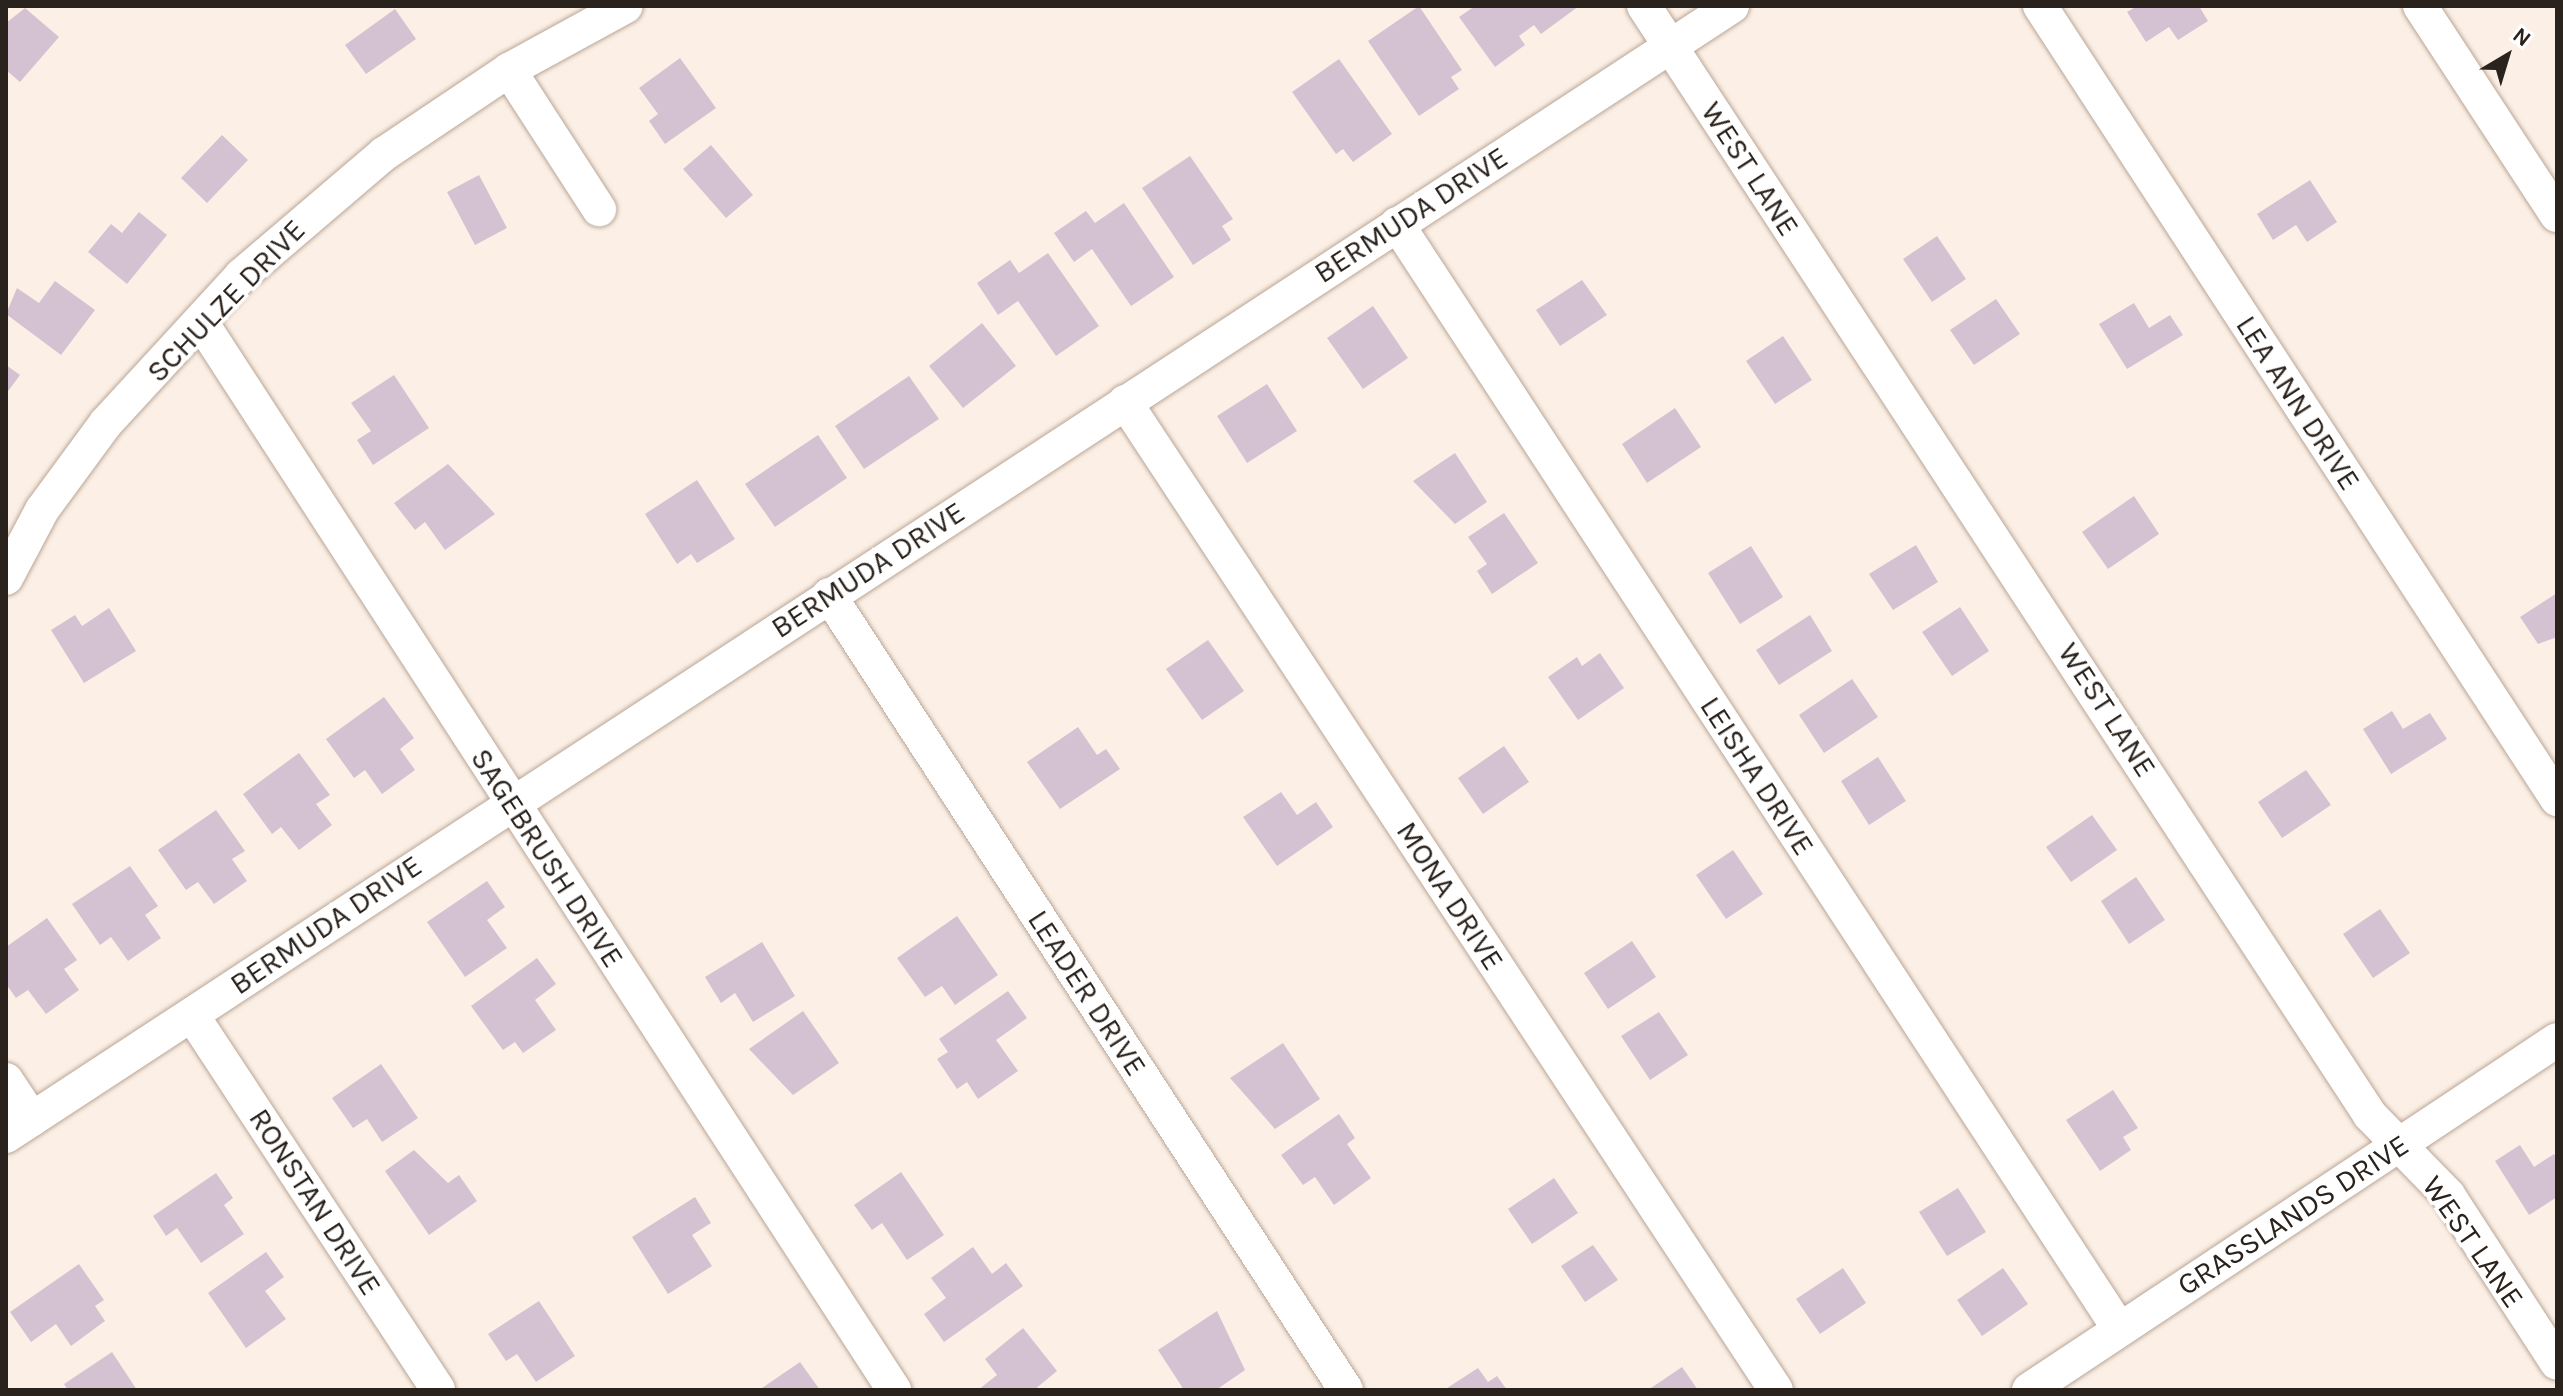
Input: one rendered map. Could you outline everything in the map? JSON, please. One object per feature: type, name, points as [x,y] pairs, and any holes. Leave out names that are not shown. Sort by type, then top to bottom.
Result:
[{"type":"street","name":"SCHULZE DRIVE","points":[[6,578],[42,510],[106,423],[203,325],[241,276],[299,223],[384,154],[509,70],[626,6]]},
{"type":"street","points":[[1644,6],[1669,46]]},
{"type":"street","name":"BERMUDA DRIVE","points":[[19,1128],[511,802],[1732,6]]},
{"type":"street","name":"LEA ANN DRIVE","points":[[2040,6],[2557,799]]},
{"type":"street","points":[[2420,6],[2557,215]]},
{"type":"street","name":"WEST LANE","points":[[1669,46],[2370,1115],[2448,1195],[2557,1363]]},
{"type":"street","points":[[509,70],[599,209]]},
{"type":"street","name":"LEISHA DRIVE","points":[[1397,224],[2118,1327]]},
{"type":"street","name":"SAGEBRUSH DRIVE","points":[[203,325],[894,1390]]},
{"type":"street","name":"MONA DRIVE","points":[[1125,402],[1776,1390]]},
{"type":"street","name":"LEADER DRIVE","points":[[829,595],[1346,1390]]},
{"type":"street","name":"RONSTAN DRIVE","points":[[192,1015],[438,1390]]},
{"type":"street","name":"GRASSLANDS DRIVE","points":[[2029,1390],[2118,1327],[2400,1146],[2557,1040]]},
{"type":"street","points":[[6,1080],[19,1128]]},
{"type":"building","points":[[1419,6],[1462,70],[1451,77],[1459,89],[1419,116],[1368,41]]},
{"type":"building","points":[[1475,6],[1579,6],[1541,34],[1534,25],[1519,36],[1525,45],[1495,67],[1459,17]]},
{"type":"building","points":[[2137,6],[2199,6],[2208,21],[2178,40],[2169,27],[2146,42],[2127,12]]},
{"type":"building","points":[[25,8],[59,37],[20,82],[6,70],[6,23]]},
{"type":"building","points":[[395,9],[416,39],[366,74],[345,45]]},
{"type":"building","points":[[680,58],[716,108],[665,144],[649,121],[658,114],[639,88]]},
{"type":"building","points":[[1339,59],[1392,134],[1353,162],[1343,149],[1336,154],[1292,92]]},
{"type":"building","points":[[222,135],[248,160],[207,203],[181,178]]},
{"type":"building","points":[[711,145],[753,195],[726,218],[683,169]]},
{"type":"building","points":[[1190,156],[1233,219],[1222,226],[1231,240],[1193,265],[1142,188]]},
{"type":"building","points":[[479,175],[507,228],[475,245],[447,192]]},
{"type":"building","points":[[2310,180],[2337,222],[2307,242],[2296,225],[2273,240],[2257,214]]},
{"type":"building","points":[[1124,203],[1174,277],[1131,306],[1092,249],[1074,262],[1054,233],[1086,211],[1095,223]]},
{"type":"building","points":[[139,212],[167,235],[127,284],[88,252],[111,224],[122,233]]},
{"type":"building","points":[[1937,236],[1966,279],[1932,302],[1903,259]]},
{"type":"building","points":[[1048,253],[1099,326],[1056,356],[1018,301],[998,315],[977,283],[1010,260],[1019,273]]},
{"type":"building","points":[[1582,280],[1607,315],[1560,346],[1536,310]]},
{"type":"building","points":[[55,281],[95,310],[61,355],[6,314],[17,288],[39,303]]},
{"type":"building","points":[[1996,299],[2020,334],[1974,365],[1950,330]]},
{"type":"building","points":[[2134,303],[2149,328],[2170,315],[2183,335],[2127,369],[2099,324]]},
{"type":"building","points":[[1373,306],[1408,358],[1363,389],[1327,338]]},
{"type":"building","points":[[982,323],[1016,366],[963,408],[929,366]]},
{"type":"building","points":[[1783,336],[1812,380],[1775,404],[1746,361]]},
{"type":"building","points":[[6,365],[20,375],[6,394]]},
{"type":"building","points":[[394,375],[429,428],[373,465],[357,440],[371,431],[351,403]]},
{"type":"building","points":[[909,376],[939,419],[864,469],[835,426]]},
{"type":"building","points":[[1267,384],[1297,431],[1247,463],[1217,416]]},
{"type":"building","points":[[1675,408],[1701,447],[1647,483],[1622,444]]},
{"type":"building","points":[[818,435],[847,478],[775,527],[745,484]]},
{"type":"building","points":[[1455,453],[1487,502],[1455,524],[1413,481]]},
{"type":"building","points":[[448,464],[495,514],[445,550],[425,522],[415,530],[394,503]]},
{"type":"building","points":[[697,480],[735,539],[697,563],[691,554],[677,564],[645,514]]},
{"type":"building","points":[[2134,496],[2159,534],[2108,569],[2082,532]]},
{"type":"building","points":[[1504,513],[1538,563],[1492,594],[1477,571],[1487,564],[1468,537]]},
{"type":"building","points":[[1916,545],[1938,582],[1893,610],[1869,574]]},
{"type":"building","points":[[1751,546],[1783,597],[1740,624],[1708,573]]},
{"type":"building","points":[[2557,593],[2557,637],[2538,644],[2520,617]]},
{"type":"building","points":[[1960,607],[1989,651],[1952,676],[1922,632]]},
{"type":"building","points":[[109,608],[136,651],[84,683],[51,630],[75,615],[82,626]]},
{"type":"building","points":[[1810,615],[1832,651],[1779,685],[1756,650]]},
{"type":"building","points":[[1208,640],[1244,691],[1202,720],[1166,669]]},
{"type":"building","points":[[1600,653],[1624,688],[1578,720],[1548,677],[1577,657],[1582,666]]},
{"type":"building","points":[[1852,679],[1878,717],[1824,753],[1799,715]]},
{"type":"building","points":[[384,697],[414,738],[400,749],[415,770],[382,794],[365,770],[354,778],[326,739]]},
{"type":"building","points":[[2392,711],[2403,729],[2430,713],[2447,739],[2391,774],[2363,729]]},
{"type":"building","points":[[1078,727],[1097,755],[1106,749],[1120,769],[1060,809],[1027,762]]},
{"type":"building","points":[[1504,746],[1529,782],[1483,814],[1458,778]]},
{"type":"building","points":[[299,753],[330,795],[316,804],[332,825],[299,850],[281,827],[272,834],[243,794]]},
{"type":"building","points":[[1878,757],[1906,801],[1869,825],[1841,781]]},
{"type":"building","points":[[2306,770],[2331,805],[2282,838],[2258,802]]},
{"type":"building","points":[[1281,792],[1297,815],[1316,802],[1333,827],[1277,866],[1243,817]]},
{"type":"building","points":[[216,810],[245,851],[232,859],[247,881],[214,904],[198,882],[186,890],[158,850]]},
{"type":"building","points":[[2092,815],[2117,850],[2071,882],[2046,847]]},
{"type":"building","points":[[1733,850],[1763,894],[1726,919],[1696,875]]},
{"type":"building","points":[[130,866],[158,906],[145,915],[161,938],[128,961],[111,937],[100,945],[72,904]]},
{"type":"building","points":[[2136,877],[2165,920],[2129,944],[2101,901]]},
{"type":"building","points":[[487,881],[505,907],[487,920],[507,948],[465,977],[427,922]]},
{"type":"building","points":[[2380,909],[2410,953],[2373,978],[2343,934]]},
{"type":"building","points":[[957,916],[998,975],[955,1005],[942,986],[925,997],[897,958]]},
{"type":"building","points":[[47,918],[77,960],[64,969],[79,990],[46,1014],[28,990],[16,998],[6,984],[6,947]]},
{"type":"building","points":[[1632,941],[1656,977],[1608,1009],[1584,973]]},
{"type":"building","points":[[762,942],[795,996],[753,1022],[735,993],[721,1003],[705,977]]},
{"type":"building","points":[[537,958],[556,984],[535,1000],[556,1030],[523,1053],[515,1042],[503,1050],[471,1006]]},
{"type":"building","points":[[1008,991],[1027,1018],[996,1040],[1018,1071],[978,1099],[967,1082],[957,1089],[937,1059],[948,1052],[939,1039]]},
{"type":"building","points":[[803,1011],[839,1063],[793,1095],[749,1049]]},
{"type":"building","points":[[1659,1012],[1688,1055],[1650,1080],[1621,1036]]},
{"type":"building","points":[[1283,1043],[1320,1099],[1275,1129],[1230,1078]]},
{"type":"building","points":[[381,1064],[418,1118],[382,1142],[367,1119],[353,1128],[332,1098]]},
{"type":"building","points":[[2113,1090],[2138,1128],[2123,1137],[2131,1150],[2100,1171],[2066,1120]]},
{"type":"building","points":[[1339,1114],[1355,1138],[1347,1144],[1371,1178],[1334,1205],[1315,1177],[1303,1185],[1281,1155]]},
{"type":"building","points":[[2520,1145],[2534,1167],[2554,1154],[2557,1159],[2557,1197],[2529,1215],[2495,1161]]},
{"type":"building","points":[[414,1150],[448,1183],[459,1175],[477,1201],[429,1235],[385,1171]]},
{"type":"building","points":[[901,1172],[944,1235],[907,1260],[882,1223],[872,1230],[854,1205]]},
{"type":"building","points":[[216,1173],[233,1198],[224,1205],[244,1234],[201,1263],[177,1228],[166,1236],[153,1216]]},
{"type":"building","points":[[1554,1178],[1578,1213],[1532,1244],[1508,1209]]},
{"type":"building","points":[[1958,1188],[1986,1232],[1947,1256],[1919,1212]]},
{"type":"building","points":[[695,1197],[711,1223],[692,1235],[712,1266],[668,1294],[632,1237]]},
{"type":"building","points":[[1593,1245],[1618,1280],[1585,1302],[1561,1266]]},
{"type":"building","points":[[973,1247],[992,1274],[1006,1263],[1023,1286],[944,1342],[924,1314],[946,1298],[931,1278]]},
{"type":"building","points":[[266,1252],[284,1277],[265,1291],[286,1319],[246,1348],[208,1293]]},
{"type":"building","points":[[79,1264],[104,1300],[95,1306],[105,1321],[71,1346],[56,1324],[31,1342],[10,1312]]},
{"type":"building","points":[[1843,1268],[1866,1303],[1820,1334],[1796,1299]]},
{"type":"building","points":[[2003,1268],[2028,1304],[1982,1336],[1957,1300]]},
{"type":"building","points":[[539,1301],[575,1356],[536,1382],[517,1354],[506,1361],[488,1334]]},
{"type":"building","points":[[1217,1311],[1245,1370],[1216,1390],[1184,1390],[1158,1350]]},
{"type":"building","points":[[1023,1328],[1057,1371],[1034,1390],[978,1390],[997,1375],[985,1359]]},
{"type":"building","points":[[112,1352],[137,1390],[68,1390],[64,1384]]},
{"type":"building","points":[[800,1362],[820,1390],[759,1390]]},
{"type":"building","points":[[1682,1367],[1698,1390],[1648,1390]]},
{"type":"building","points":[[1478,1368],[1488,1382],[1497,1376],[1507,1390],[1444,1390]]}]
